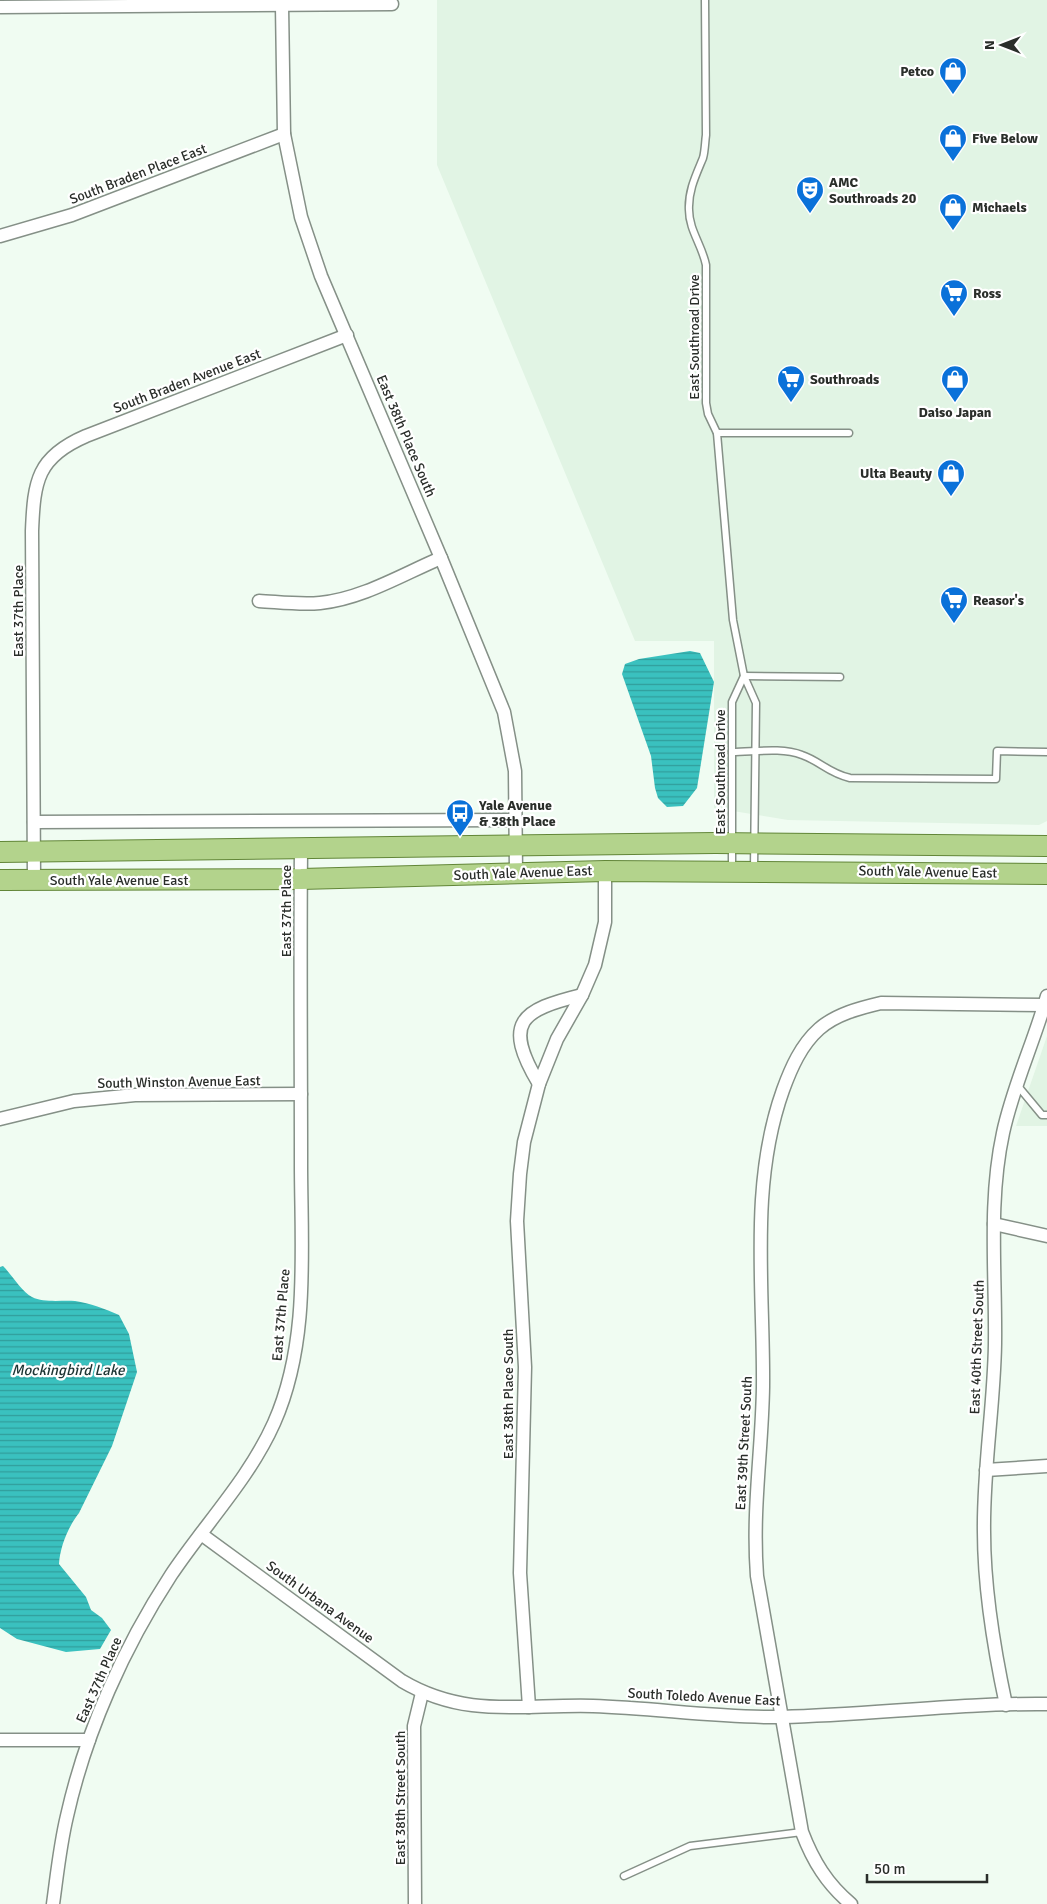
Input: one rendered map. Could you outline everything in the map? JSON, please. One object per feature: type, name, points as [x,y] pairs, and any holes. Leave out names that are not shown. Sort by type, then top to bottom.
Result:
[{"type":"main road","name":"South Yale Avenue East","points":[[0,852],[301,850],[732,843],[1047,846]]},
{"type":"main road","name":"South Yale Avenue East","points":[[0,880],[301,879],[605,871],[732,870],[1047,874]]},
{"type":"street","points":[[0,7],[392,4]]},
{"type":"street","name":"East 38th Place South","points":[[282,6],[284,134],[301,217],[321,276],[441,558],[504,712],[514,771],[516,873]]},
{"type":"street","name":"South Braden Place East","points":[[0,236],[72,215],[284,134]]},
{"type":"street","name":"South Braden Avenue East","points":[[44,464],[68,444],[86,436],[347,335]]},
{"type":"street","name":"East 37th Place","points":[[34,880],[32,531],[36,484],[44,464]]},
{"type":"street","points":[[259,601],[320,603],[340,599],[361,593],[441,558]]},
{"type":"street","points":[[34,822],[514,820]]},
{"type":"street","name":"East 37th Place","points":[[53,1904],[67,1814],[89,1740],[114,1682],[144,1620],[201,1534],[241,1481],[258,1454],[275,1422],[287,1385],[296,1346],[300,1308],[301,850]]},
{"type":"street","name":"East 38th Place South","points":[[529,1707],[520,1573],[526,1368],[517,1221],[524,1142],[539,1084],[557,1039],[582,995],[593,971],[605,922],[605,871]]},
{"type":"street","points":[[539,1084],[527,1065],[521,1047],[521,1031],[524,1019],[533,1011],[546,1004],[582,995]]},
{"type":"street","name":"East 39th Street South","points":[[850,1904],[836,1892],[821,1874],[811,1856],[802,1832],[763,1614],[754,1535],[763,1389],[762,1180],[768,1142],[776,1110],[797,1056],[819,1028],[856,1009],[881,1003],[1046,1000]]},
{"type":"street","name":"East 40th Street South","points":[[1006,1705],[992,1628],[984,1534],[986,1470],[995,1345],[994,1224],[997,1168],[1004,1131],[1017,1085],[1046,1000]]},
{"type":"street","name":"South Winston Avenue East","points":[[0,1119],[74,1100],[135,1095],[301,1094]]},
{"type":"street","points":[[994,1224],[1047,1236]]},
{"type":"street","points":[[986,1470],[1047,1466]]},
{"type":"street","name":"South Urbana Avenue","points":[[201,1534],[402,1681],[422,1693]]},
{"type":"street","name":"South Toledo Avenue East","points":[[422,1693],[449,1702],[474,1706],[635,1707],[781,1717],[929,1706],[1047,1704]]},
{"type":"street","name":"East 38th Street South","points":[[414,1904],[414,1726],[422,1693]]},
{"type":"street","points":[[0,1740],[89,1740]]},
{"type":"lane","name":"East Southroad Drive","points":[[705,0],[706,135],[704,156],[692,186],[688,209],[694,234],[700,244],[706,265],[706,403],[708,414],[717,433],[733,615],[744,676],[756,703],[754,870]]},
{"type":"lane","points":[[717,433],[849,432]]},
{"type":"lane","name":"East Southroad Drive","points":[[732,870],[732,702],[744,676]]},
{"type":"lane","points":[[744,676],[840,677]]},
{"type":"lane","points":[[732,752],[789,751],[803,755],[833,774],[850,778],[996,778],[997,751],[1047,752]]},
{"type":"lane","points":[[1017,1085],[1042,1115],[1047,1115]]},
{"type":"lane","points":[[624,1876],[655,1864],[690,1846],[802,1832]]},
{"type":"shaded area","name":"Southroads","points":[[437,0],[1047,0],[1047,821],[1039,825],[788,820],[714,808],[714,641],[635,641],[437,165]]},
{"type":"shaded area","points":[[1047,1036],[1047,1126],[1016,1126]]},
{"type":"water","points":[[690,651],[700,653],[714,682],[697,788],[683,806],[667,807],[658,798],[651,756],[622,674],[625,664],[639,659]]},
{"type":"water","name":"Mockingbird Lake","points":[[3,1266],[28,1295],[47,1301],[75,1301],[103,1308],[119,1315],[129,1334],[137,1372],[112,1446],[68,1531],[59,1564],[86,1597],[91,1610],[102,1618],[111,1630],[100,1649],[66,1652],[17,1639],[0,1628],[0,1267]]},
{"type":"place","name":"Petco","points":[[953,95]]},
{"type":"place","name":"Five Below","points":[[953,162]]},
{"type":"place","name":"AMC Southroads 20","points":[[810,214]]},
{"type":"place","name":"Michaels","points":[[953,231]]},
{"type":"place","name":"Ross","points":[[954,317]]},
{"type":"place","name":"Southroads","points":[[791,403]]},
{"type":"place","name":"Daiso Japan","points":[[955,403]]},
{"type":"place","name":"Ulta Beauty","points":[[951,497]]},
{"type":"place","name":"Reasor's","points":[[954,624]]},
{"type":"place","name":"Yale Avenue & 38th Place","points":[[460,837]]}]
